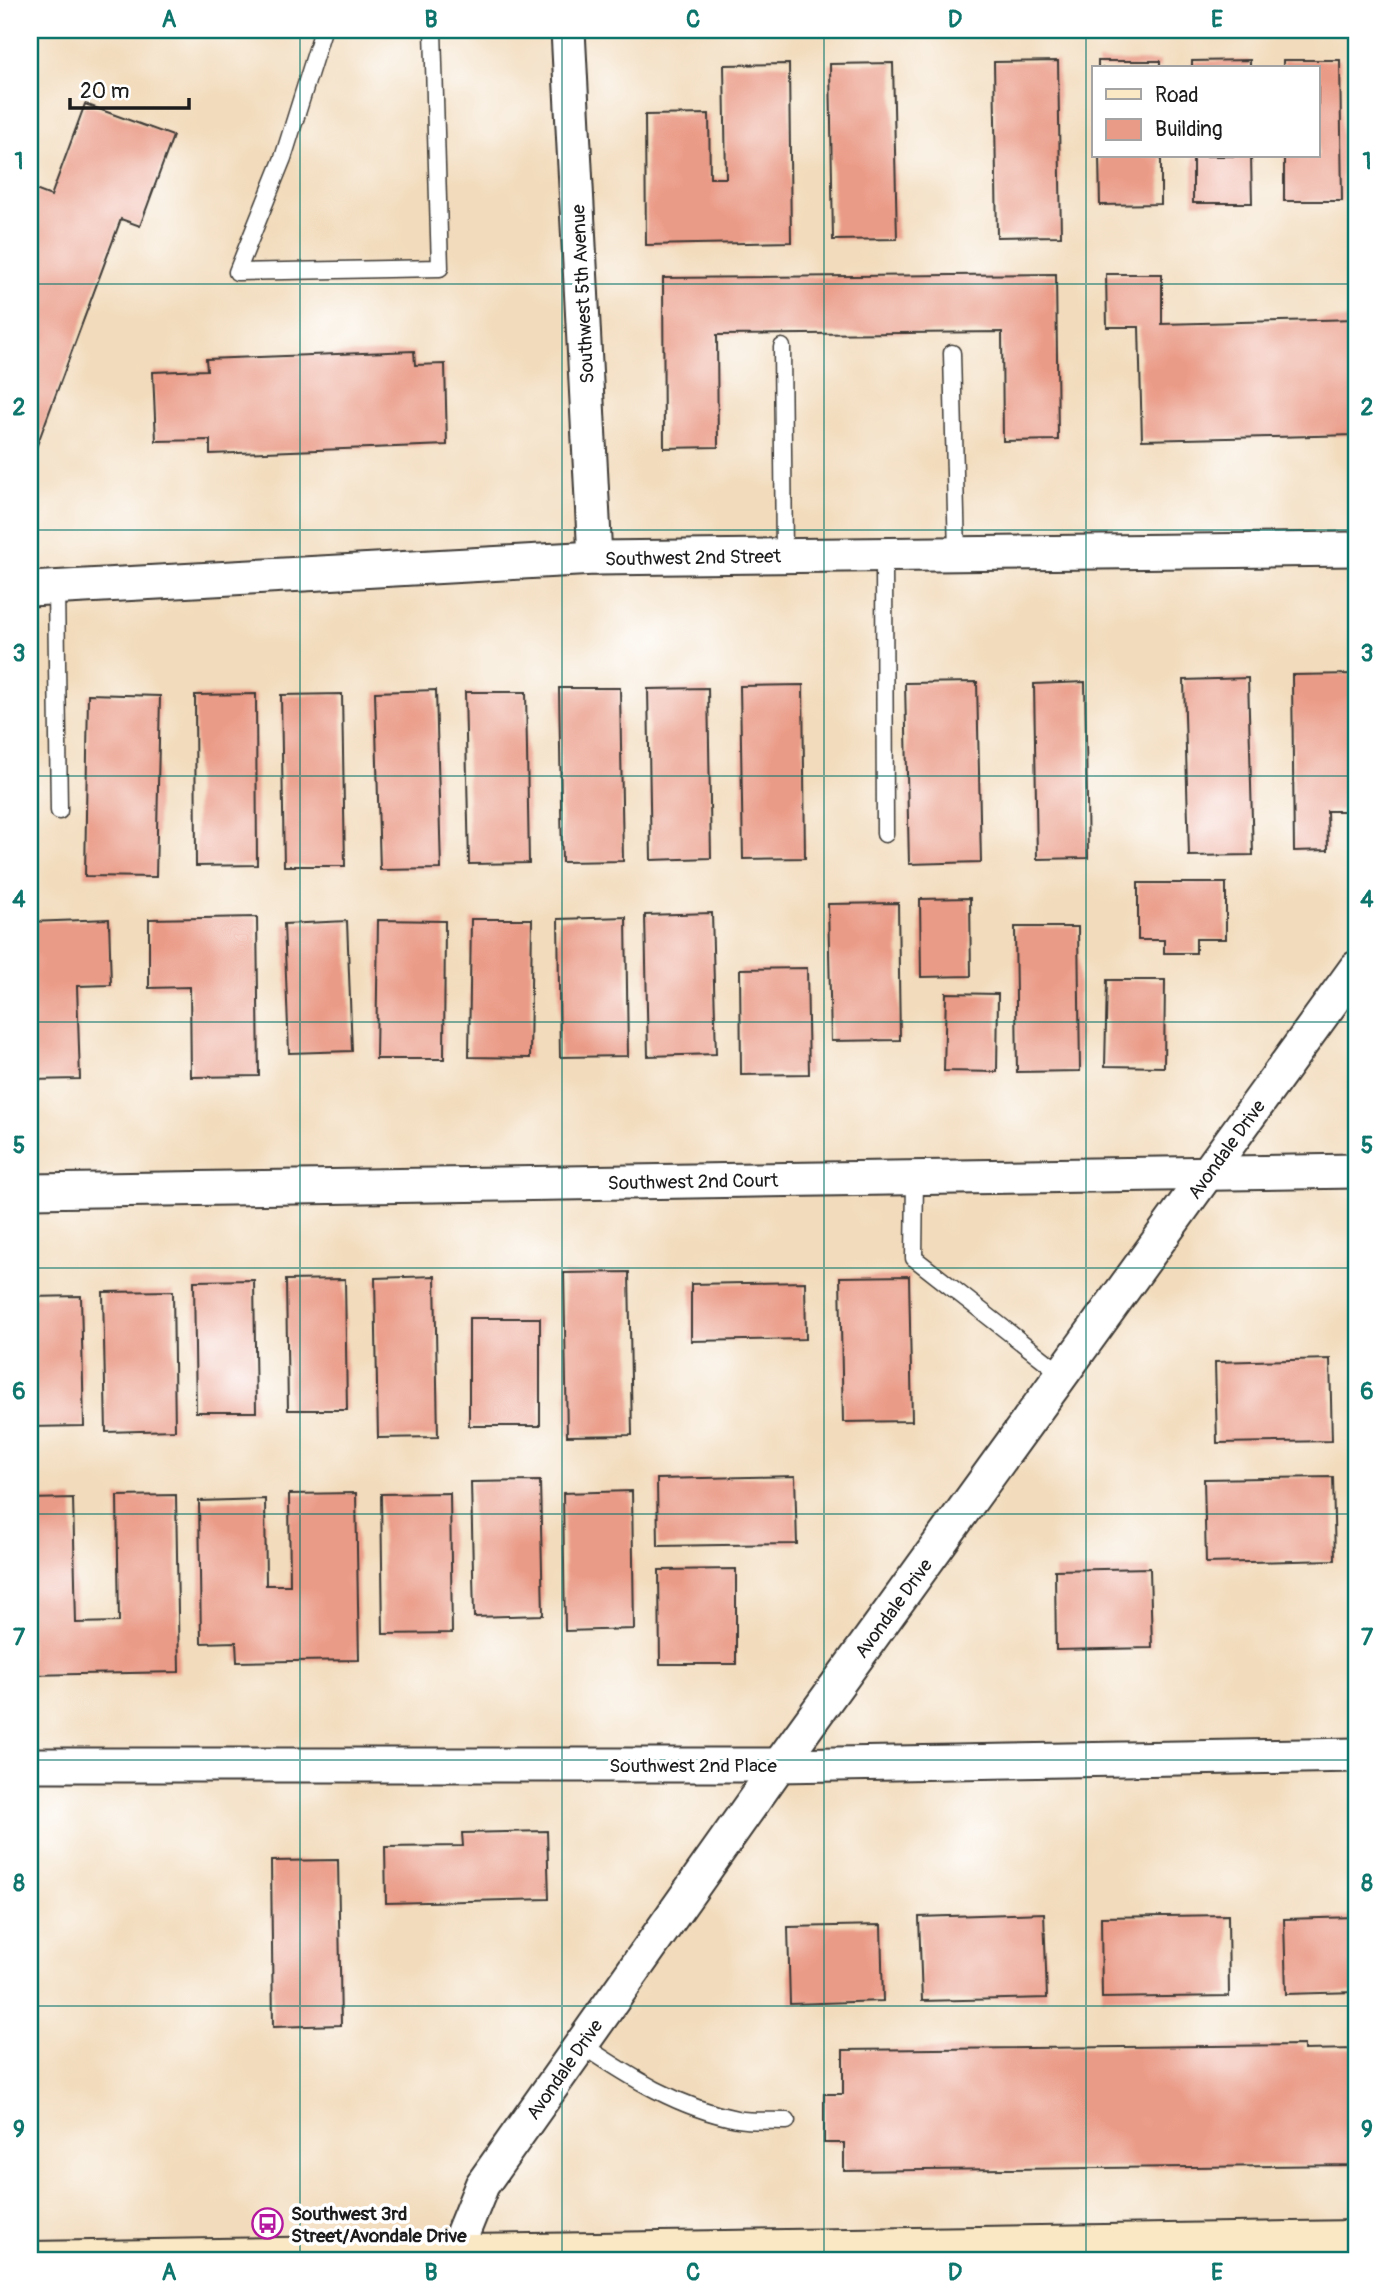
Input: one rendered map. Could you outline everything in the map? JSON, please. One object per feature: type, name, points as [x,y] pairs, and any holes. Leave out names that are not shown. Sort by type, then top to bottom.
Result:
[{"type":"street","name":"Southwest 5th Avenue","points":[[568,30],[595,558]]},
{"type":"street","name":"Southwest 2nd Street","points":[[43,588],[595,558],[1356,549]]},
{"type":"street","name":"Avondale Drive","points":[[456,2258],[482,2185],[779,1765],[1356,968]]},
{"type":"street","name":"Southwest 2nd Court","points":[[30,1191],[1356,1171]]},
{"type":"street","name":"Southwest 2nd Place","points":[[30,1765],[779,1765],[1356,1755]]},
{"type":"street","points":[[30,2261],[456,2258],[1356,2240]]},
{"type":"lane","points":[[323,30],[283,158],[237,272],[440,268],[433,30]]},
{"type":"lane","points":[[782,347],[783,556]]},
{"type":"lane","points":[[952,353],[957,554]]},
{"type":"lane","points":[[884,555],[885,834]]},
{"type":"lane","points":[[43,588],[60,811]]},
{"type":"lane","points":[[915,1178],[914,1258],[1062,1374]]},
{"type":"lane","points":[[581,2044],[639,2083],[695,2108],[739,2120],[786,2121]]},
{"type":"building","points":[[1250,60],[1250,66],[1192,66],[1192,61]]},
{"type":"building","points":[[1283,60],[1340,60],[1342,201],[1284,201],[1284,158],[1320,158],[1320,66],[1283,66]]},
{"type":"building","points":[[1058,61],[1061,236],[997,237],[994,62]]},
{"type":"building","points":[[1098,61],[1160,61],[1160,66],[1098,66]]},
{"type":"building","points":[[893,63],[897,239],[833,240],[830,64]]},
{"type":"building","points":[[789,64],[791,242],[646,245],[645,115],[709,114],[710,178],[726,178],[724,65]]},
{"type":"building","points":[[85,104],[173,136],[140,226],[121,219],[30,464],[30,197],[33,189],[51,196]]},
{"type":"building","points":[[1099,158],[1161,158],[1161,204],[1100,205]]},
{"type":"building","points":[[1193,158],[1251,158],[1252,203],[1193,203]]},
{"type":"building","points":[[1056,274],[1058,440],[1003,441],[1002,332],[717,335],[718,447],[664,448],[663,278]]},
{"type":"building","points":[[1106,274],[1162,274],[1162,324],[1356,319],[1356,435],[1142,440],[1139,327],[1107,327]]},
{"type":"building","points":[[414,351],[415,365],[445,364],[447,445],[210,454],[210,440],[156,441],[153,372],[207,370],[206,359]]},
{"type":"building","points":[[1356,674],[1356,741],[1348,742],[1350,811],[1327,811],[1328,850],[1294,851],[1292,675]]},
{"type":"building","points":[[1248,678],[1253,855],[1189,856],[1184,680]]},
{"type":"building","points":[[977,682],[981,862],[909,864],[905,683]]},
{"type":"building","points":[[1085,682],[1088,858],[1037,859],[1034,684]]},
{"type":"building","points":[[803,685],[805,858],[743,859],[740,686]]},
{"type":"building","points":[[559,688],[620,688],[623,861],[562,862]]},
{"type":"building","points":[[708,688],[711,858],[651,860],[648,689]]},
{"type":"building","points":[[436,690],[441,869],[380,870],[375,692]]},
{"type":"building","points":[[465,692],[526,692],[529,863],[469,864]]},
{"type":"building","points":[[88,694],[160,696],[156,877],[85,876]]},
{"type":"building","points":[[256,694],[257,865],[196,866],[195,695]]},
{"type":"building","points":[[342,694],[345,866],[284,866],[281,695]]},
{"type":"building","points":[[1138,883],[1226,883],[1226,939],[1196,939],[1196,953],[1164,953],[1164,940],[1138,940]]},
{"type":"building","points":[[970,898],[971,976],[921,977],[920,899]]},
{"type":"building","points":[[898,903],[900,1040],[831,1041],[828,904]]},
{"type":"building","points":[[712,913],[716,1054],[648,1056],[645,915]]},
{"type":"building","points":[[257,917],[259,1076],[191,1077],[190,987],[149,988],[149,919]]},
{"type":"building","points":[[626,917],[628,1056],[560,1057],[558,919]]},
{"type":"building","points":[[109,919],[111,985],[77,986],[80,1079],[30,1080],[30,922]]},
{"type":"building","points":[[471,919],[532,919],[530,1058],[469,1057]]},
{"type":"building","points":[[378,920],[445,921],[444,1059],[376,1059]]},
{"type":"building","points":[[347,921],[352,1051],[289,1053],[284,924]]},
{"type":"building","points":[[1015,927],[1078,927],[1080,1071],[1017,1072]]},
{"type":"building","points":[[807,968],[809,1074],[741,1075],[740,969]]},
{"type":"building","points":[[1107,980],[1165,980],[1164,1067],[1105,1066]]},
{"type":"building","points":[[946,993],[998,994],[997,1072],[944,1071]]},
{"type":"building","points":[[629,1272],[632,1435],[567,1436],[564,1273]]},
{"type":"building","points":[[435,1276],[438,1437],[378,1438],[375,1278]]},
{"type":"building","points":[[909,1276],[912,1421],[843,1422],[840,1277]]},
{"type":"building","points":[[345,1279],[347,1410],[288,1410],[286,1280]]},
{"type":"building","points":[[254,1280],[256,1412],[196,1412],[194,1281]]},
{"type":"building","points":[[805,1282],[806,1339],[691,1341],[691,1284]]},
{"type":"building","points":[[173,1291],[175,1430],[106,1432],[103,1292]]},
{"type":"building","points":[[81,1296],[84,1426],[30,1427],[30,1297]]},
{"type":"building","points":[[469,1318],[540,1318],[540,1426],[469,1426]]},
{"type":"building","points":[[1330,1359],[1332,1441],[1217,1443],[1215,1362]]},
{"type":"building","points":[[795,1476],[797,1544],[658,1546],[657,1479]]},
{"type":"building","points":[[1333,1477],[1335,1560],[1206,1563],[1204,1479]]},
{"type":"building","points":[[540,1481],[543,1615],[474,1617],[471,1482]]},
{"type":"building","points":[[632,1491],[634,1629],[565,1631],[563,1493]]},
{"type":"building","points":[[356,1493],[359,1660],[237,1662],[236,1642],[201,1643],[199,1501],[265,1499],[266,1585],[290,1585],[289,1494]]},
{"type":"building","points":[[450,1493],[452,1633],[383,1634],[381,1494]]},
{"type":"building","points":[[176,1495],[179,1672],[30,1675],[30,1499],[73,1498],[76,1623],[119,1622],[117,1496]]},
{"type":"building","points":[[1150,1568],[1152,1648],[1056,1650],[1055,1570]]},
{"type":"building","points":[[736,1569],[736,1664],[660,1664],[659,1570]]},
{"type":"building","points":[[547,1831],[549,1899],[386,1903],[385,1847],[463,1846],[462,1833]]},
{"type":"building","points":[[338,1860],[341,2025],[273,2027],[271,1861]]},
{"type":"building","points":[[1044,1913],[1047,1998],[922,2001],[919,1917]]},
{"type":"building","points":[[1228,1915],[1229,1996],[1102,1998],[1101,1917]]},
{"type":"building","points":[[1356,1917],[1356,1992],[1286,1994],[1284,1919]]},
{"type":"building","points":[[881,1925],[883,2001],[790,2004],[788,1927]]},
{"type":"building","points":[[1304,2045],[1304,2050],[1356,2049],[1356,2165],[844,2171],[844,2143],[824,2143],[824,2094],[843,2094],[843,2050]]},
{"type":"place","name":"Southwest 3rd Street/Avondale Drive","points":[[268,2224]]}]
